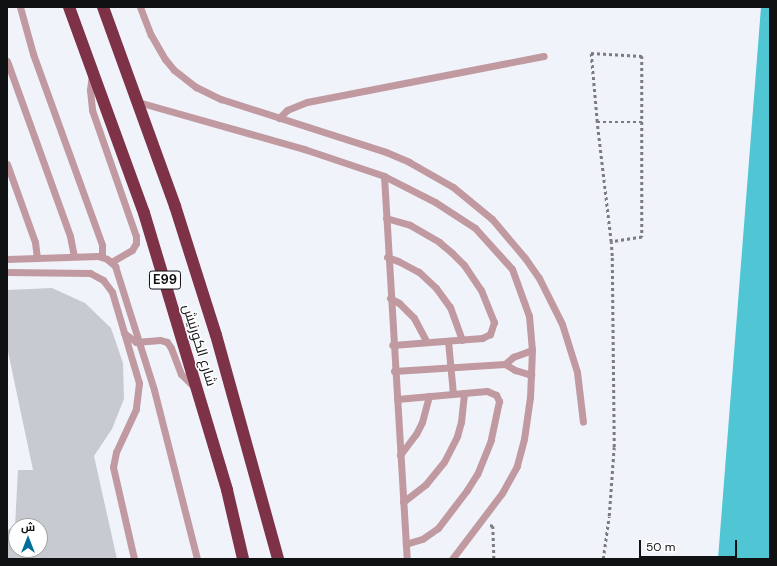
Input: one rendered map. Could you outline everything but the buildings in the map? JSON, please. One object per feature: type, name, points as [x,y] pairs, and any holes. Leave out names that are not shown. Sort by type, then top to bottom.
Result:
[{"type":"highway","name":"شارع الكورنيش","points":[[69,7],[144,213],[198,390],[226,490],[243,559]]},
{"type":"highway","name":"شارع الكورنيش","points":[[103,7],[176,206],[214,328],[278,559]]},
{"type":"lane","points":[[20,7],[33,54],[102,245],[102,257]]},
{"type":"lane","points":[[140,7],[157,48],[174,70],[184,79],[208,94],[386,152],[409,162],[453,187],[492,219],[525,258],[539,278],[557,312],[570,347],[577,372],[583,422]]},
{"type":"lane","points":[[279,118],[292,108],[307,102],[544,56]]},
{"type":"lane","points":[[7,61],[70,236],[74,256]]},
{"type":"lane","points":[[93,71],[90,90],[92,110],[136,236],[136,243],[132,250],[111,262]]},
{"type":"lane","points":[[138,102],[304,149],[384,176],[435,202],[475,228],[512,269],[529,316],[532,350],[531,375],[524,439],[516,466],[502,492],[452,559]]},
{"type":"lane","points":[[7,164],[35,242],[37,258]]},
{"type":"lane","points":[[384,176],[392,345],[397,399],[407,559]]},
{"type":"lane","points":[[386,218],[410,225],[439,242],[460,261],[473,277],[487,304],[494,326],[486,337],[392,345]]},
{"type":"lane","points":[[7,259],[74,256],[102,257],[111,262],[117,271],[156,398],[197,559]]},
{"type":"lane","points":[[387,257],[414,269],[436,288],[450,307],[462,340]]},
{"type":"lane","points":[[7,272],[83,271],[97,275],[112,292],[137,374],[139,392],[136,409],[116,452],[113,467],[134,559]]},
{"type":"lane","points":[[390,298],[399,303],[414,318],[427,342]]},
{"type":"lane","points":[[124,333],[131,339],[139,342],[160,340],[167,342],[171,348],[181,374],[198,390]]},
{"type":"lane","points":[[448,341],[453,394]]},
{"type":"lane","points":[[505,364],[513,357],[532,350]]},
{"type":"lane","points":[[394,371],[505,364],[531,375]]},
{"type":"lane","points":[[397,399],[491,392],[498,398],[496,422],[484,458],[468,490],[438,528],[422,539],[406,544]]},
{"type":"lane","points":[[403,502],[426,484],[444,462],[459,429],[464,393]]},
{"type":"lane","points":[[400,455],[416,434],[422,422],[429,396]]},
{"type":"path","points":[[603,559],[610,516],[614,447],[612,256],[591,53],[642,56],[642,237],[611,242]]},
{"type":"path","points":[[597,122],[642,122]]},
{"type":"path","points":[[480,521],[493,526],[494,559]]},
{"type":"water","points":[[761,7],[770,7],[770,559],[718,559]]}]
